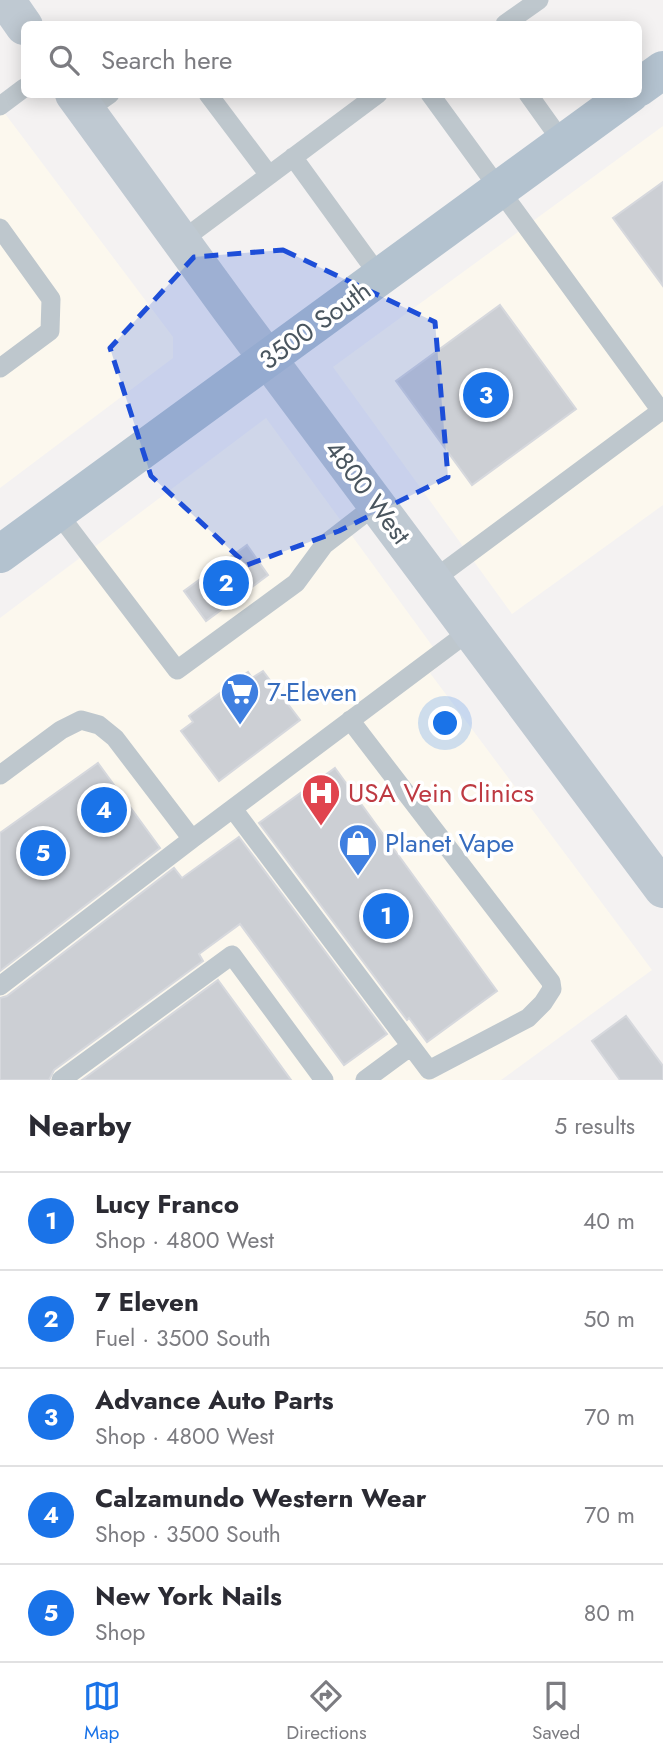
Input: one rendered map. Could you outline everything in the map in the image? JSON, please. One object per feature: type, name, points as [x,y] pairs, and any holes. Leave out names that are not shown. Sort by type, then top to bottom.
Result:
[{"type":"main road","points":[[6,0],[21,22]]},
{"type":"main road","points":[[642,86],[663,70]]},
{"type":"main road","name":"3500 South","points":[[0,554],[625,98]]},
{"type":"main road","name":"4800 West","points":[[90,100],[181,240],[663,888]]},
{"type":"lane","points":[[509,21],[538,0]]},
{"type":"lane","points":[[0,106],[21,90]]},
{"type":"lane","points":[[211,98],[270,175]]},
{"type":"lane","points":[[181,240],[373,98]]},
{"type":"lane","points":[[433,98],[661,411],[433,580]]},
{"type":"lane","points":[[531,98],[563,143]]},
{"type":"lane","points":[[293,158],[380,277]]},
{"type":"lane","points":[[0,228],[51,299],[50,331],[0,368]]},
{"type":"lane","points":[[58,512],[177,670],[296,583],[324,545],[377,504]]},
{"type":"lane","points":[[0,986],[471,630]]},
{"type":"lane","points":[[0,775],[61,730],[81,720],[99,725],[115,738],[192,839]]},
{"type":"lane","points":[[233,808],[429,1070],[528,1018],[552,989],[551,982],[350,720]]},
{"type":"lane","points":[[61,1080],[233,955],[324,1080]]},
{"type":"lane","points":[[365,1080],[411,1046]]},
{"type":"highlighted area","points":[[283,250],[435,322],[448,477],[339,531],[247,565],[151,476],[110,348],[194,257]]},
{"type":"shaded area","points":[[0,107],[173,337],[173,358],[0,488]]},
{"type":"shaded area","points":[[663,126],[663,505],[512,614],[333,367]]},
{"type":"shaded area","points":[[266,418],[444,662],[430,673],[652,970],[501,1080],[0,1080],[0,618]]},
{"type":"building","points":[[663,182],[663,286],[613,218]]},
{"type":"building","points":[[500,305],[576,409],[472,485],[396,381]]},
{"type":"building","points":[[247,545],[268,575],[206,621],[184,591]]},
{"type":"building","name":"7-Eleven","points":[[263,671],[300,720],[219,781],[181,731],[193,722],[189,716],[248,672],[252,678]]},
{"type":"building","points":[[98,763],[160,848],[0,971],[0,833]]},
{"type":"building","points":[[335,768],[497,991],[427,1042],[409,1018],[407,1020],[259,823]]},
{"type":"building","points":[[239,837],[387,1034],[344,1065],[240,924],[199,954],[203,961],[54,1070],[49,1080],[0,1080],[0,998],[7,996],[174,868],[182,878]]},
{"type":"building","points":[[218,980],[291,1080],[82,1080]]},
{"type":"building","points":[[626,1016],[663,1066],[663,1080],[620,1080],[592,1041]]},
{"type":"place","name":"Advance Auto Parts","points":[[486,395]]},
{"type":"place","name":"7 Eleven","points":[[226,583]]},
{"type":"place","name":"7-Eleven","points":[[240,726]]},
{"type":"place","name":"Calzamundo Western Wear","points":[[104,810]]},
{"type":"place","name":"USA Vein Clinics","points":[[321,827]]},
{"type":"place","name":"New York Nails","points":[[43,853]]},
{"type":"place","name":"Planet Vape","points":[[358,877]]},
{"type":"place","name":"Lucy Franco","points":[[386,916]]}]
